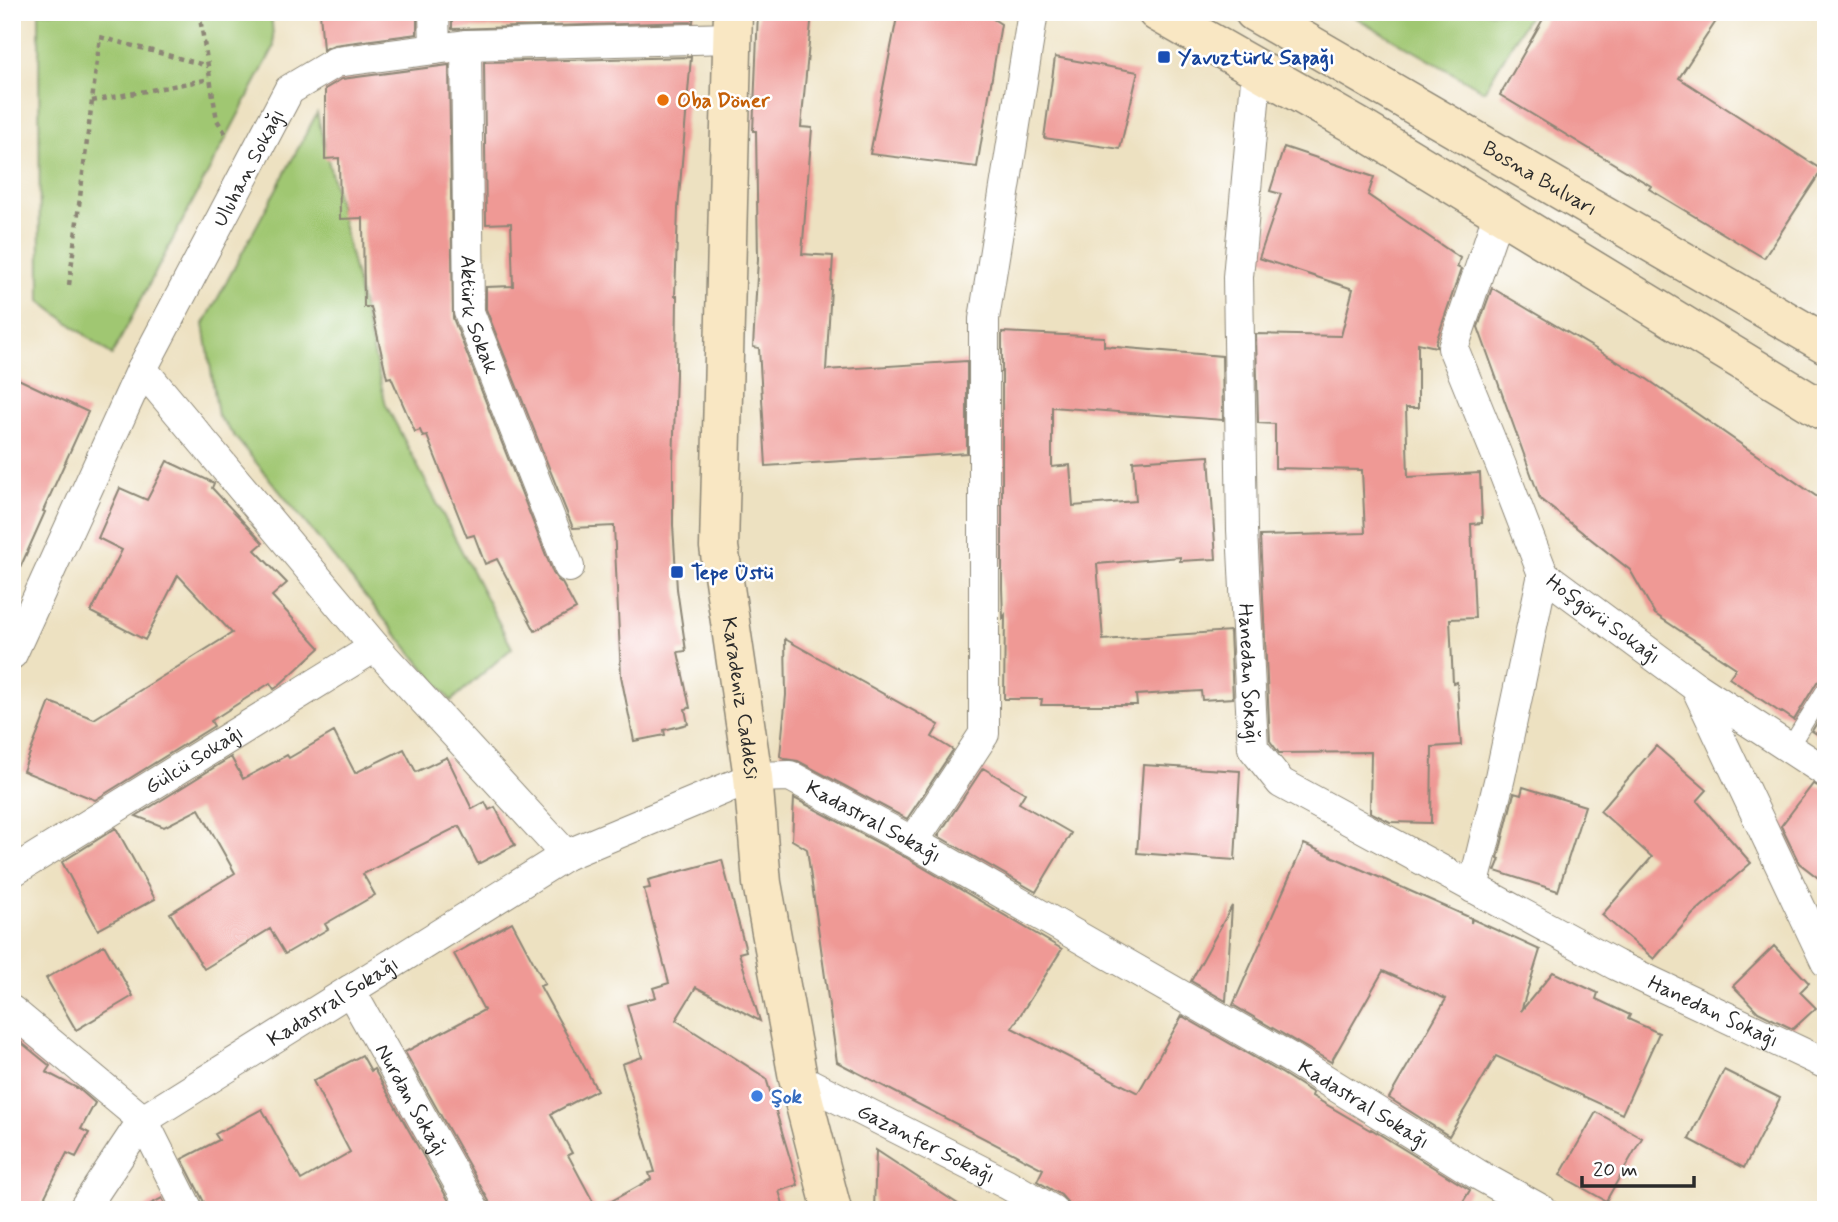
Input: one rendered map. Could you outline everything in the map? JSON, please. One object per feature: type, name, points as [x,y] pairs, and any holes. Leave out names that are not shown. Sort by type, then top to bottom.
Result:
[{"type":"main road","points":[[1157,12],[1357,126],[1826,412]]},
{"type":"main road","name":"Bosna Bulvarı","points":[[1254,12],[1826,344]]},
{"type":"main road","name":"Karadeniz Caddesi","points":[[733,25],[719,547],[752,777],[762,883],[798,1078],[832,1210]]},
{"type":"street","points":[[434,12],[435,49]]},
{"type":"street","points":[[913,842],[985,734],[984,319],[1033,12]]},
{"type":"street","name":"Uluhan Sokağı","points":[[12,654],[142,369],[289,90],[337,62],[466,45],[733,25]]},
{"type":"street","name":"Aktürk Sokak","points":[[466,45],[469,312],[569,567]]},
{"type":"street","name":"Hanedan Sokağı","points":[[1257,69],[1238,277],[1242,530],[1253,748],[1281,783],[1616,965],[1826,1064]]},
{"type":"street","points":[[1499,212],[1453,348],[1543,574]]},
{"type":"street","points":[[142,369],[375,648],[566,855]]},
{"type":"street","name":"Hoşgörü Sokağı","points":[[1473,888],[1500,777],[1543,574],[1696,687],[1826,772]]},
{"type":"street","name":"Gülcü Sokağı","points":[[12,872],[375,648]]},
{"type":"street","points":[[1696,687],[1826,962]]},
{"type":"street","name":"Kadastral Sokağı","points":[[83,1210],[143,1120],[566,855],[752,777],[790,776],[913,842],[1292,1059],[1477,1174],[1542,1210]]},
{"type":"street","name":"Nurdan Sokağı","points":[[350,990],[474,1210]]},
{"type":"street","points":[[12,1011],[143,1120],[188,1210]]},
{"type":"street","name":"Gazanfer Sokağı","points":[[798,1078],[1007,1184],[1052,1210]]},
{"type":"lane","points":[[1789,748],[1826,688]]},
{"type":"path","points":[[199,12],[217,120],[247,170]]},
{"type":"path","points":[[69,285],[100,37],[208,66]]},
{"type":"path","points":[[92,101],[210,79]]},
{"type":"green space","points":[[39,12],[271,12],[274,47],[112,355],[40,301]]},
{"type":"green space","points":[[1346,12],[1531,12],[1484,91]]},
{"type":"green space","points":[[317,113],[386,405],[512,648],[451,701],[218,416],[204,324]]},
{"type":"building","points":[[320,12],[417,12],[417,34],[334,45],[323,50]]},
{"type":"building","points":[[452,12],[694,12],[693,22],[452,29]]},
{"type":"building","points":[[758,12],[812,12],[801,127],[812,128],[802,254],[833,256],[826,370],[967,361],[967,453],[766,466],[759,348],[753,347],[758,259],[756,131],[753,131]]},
{"type":"building","points":[[898,12],[982,12],[1001,24],[977,167],[870,154]]},
{"type":"building","points":[[1547,12],[1722,12],[1679,78],[1822,170],[1764,258],[1500,95]]},
{"type":"building","points":[[691,57],[678,209],[673,464],[677,589],[686,651],[678,652],[690,708],[685,709],[688,724],[664,730],[665,735],[634,741],[621,676],[614,526],[573,528],[486,309],[486,287],[513,286],[511,223],[486,224],[484,62]]},
{"type":"building","points":[[1055,57],[1138,72],[1120,149],[1044,138]]},
{"type":"building","points":[[449,65],[453,318],[553,573],[562,583],[576,609],[535,631],[497,559],[485,564],[474,535],[467,537],[427,436],[423,437],[420,430],[415,432],[391,377],[387,378],[371,307],[364,307],[363,218],[340,219],[339,158],[325,159],[325,89],[342,79]]},
{"type":"building","points":[[1284,147],[1374,177],[1368,195],[1460,258],[1457,267],[1461,269],[1436,347],[1418,343],[1418,408],[1406,408],[1408,477],[1480,473],[1482,523],[1471,524],[1475,618],[1450,619],[1453,683],[1457,682],[1461,745],[1432,747],[1431,823],[1390,822],[1370,812],[1371,752],[1279,753],[1270,741],[1260,536],[1365,533],[1362,470],[1275,468],[1275,424],[1258,423],[1256,334],[1341,336],[1353,289],[1259,258],[1281,194],[1270,191]]},
{"type":"building","points":[[1492,288],[1647,379],[1826,503],[1826,678],[1817,682],[1794,720],[1729,678],[1736,668],[1655,614],[1630,570],[1540,499],[1478,327]]},
{"type":"building","points":[[1002,332],[1104,337],[1104,346],[1222,356],[1223,420],[1052,407],[1052,467],[1070,465],[1073,506],[1136,501],[1133,461],[1209,456],[1216,559],[1180,561],[1180,557],[1097,564],[1103,640],[1230,631],[1233,698],[1202,700],[1201,691],[1136,695],[1137,705],[1041,705],[1042,699],[1004,699]]},
{"type":"building","points":[[12,376],[88,412],[12,586]]},
{"type":"building","points":[[167,461],[214,483],[212,488],[263,543],[255,550],[287,583],[272,596],[320,648],[277,687],[274,689],[270,683],[211,721],[214,726],[95,800],[23,771],[50,702],[94,719],[232,633],[178,575],[145,640],[91,612],[122,550],[98,538],[120,488],[147,500]]},
{"type":"building","points":[[785,639],[939,725],[932,737],[953,750],[907,819],[798,761],[780,756],[786,695]]},
{"type":"building","points":[[1826,708],[1826,740],[1812,731]]},
{"type":"building","points":[[334,732],[355,773],[404,749],[416,772],[447,757],[472,809],[485,802],[489,810],[495,807],[515,845],[478,864],[459,826],[363,874],[375,895],[325,924],[328,929],[285,954],[270,929],[204,969],[170,913],[235,873],[199,809],[164,827],[136,816],[231,757],[243,779],[287,755],[289,758]]},
{"type":"building","points":[[1656,746],[1707,790],[1697,801],[1751,863],[1693,914],[1654,959],[1602,915],[1652,857],[1600,811]]},
{"type":"building","points":[[1143,765],[1240,771],[1235,860],[1137,853]]},
{"type":"building","points":[[983,768],[1025,793],[1019,803],[1071,833],[1036,892],[938,836]]},
{"type":"building","points":[[1813,784],[1826,789],[1826,884],[1799,863],[1781,826]]},
{"type":"building","points":[[1523,787],[1585,806],[1558,891],[1495,871],[1514,793],[1521,795]]},
{"type":"building","points":[[794,798],[905,857],[1062,949],[1012,1028],[1138,1093],[1182,1016],[1283,1074],[1313,1093],[1312,1096],[1470,1190],[1458,1210],[1069,1210],[1061,1195],[1037,1181],[1043,1169],[837,1062],[807,849],[792,840]]},
{"type":"building","points":[[116,828],[155,899],[98,930],[62,862]]},
{"type":"building","points":[[1304,844],[1471,918],[1471,923],[1472,919],[1540,950],[1521,1011],[1553,972],[1598,993],[1596,999],[1630,1015],[1628,1019],[1659,1033],[1622,1114],[1496,1056],[1449,1136],[1389,1098],[1446,999],[1383,971],[1331,1062],[1233,1005]]},
{"type":"building","points":[[722,860],[746,951],[739,953],[760,1021],[696,987],[676,1020],[766,1078],[798,1185],[779,1191],[785,1210],[491,1210],[489,1201],[405,1052],[484,1010],[454,954],[512,922],[545,984],[540,986],[597,1090],[551,1114],[572,1153],[568,1155],[597,1209],[651,1179],[649,1173],[655,1172],[622,1064],[642,1057],[627,1005],[656,997],[653,988],[669,983],[644,889],[650,888],[648,880]]},
{"type":"building","points":[[1232,906],[1226,1001],[1191,981]]},
{"type":"building","points":[[104,945],[133,996],[76,1030],[46,978]]},
{"type":"building","points":[[1774,946],[1809,983],[1800,992],[1816,1008],[1793,1029],[1758,1012],[1733,986]]},
{"type":"building","points":[[12,1035],[50,1066],[46,1072],[79,1089],[95,1103],[81,1129],[89,1133],[76,1157],[67,1153],[38,1210],[12,1210]]},
{"type":"building","points":[[362,1055],[371,1071],[374,1069],[454,1210],[205,1210],[204,1202],[182,1159],[219,1140],[215,1134],[262,1109],[301,1180],[350,1152],[313,1081]]},
{"type":"building","points":[[1724,1070],[1780,1098],[1744,1168],[1689,1139]]},
{"type":"building","points":[[1596,1112],[1642,1138],[1606,1201],[1560,1175]]},
{"type":"building","points":[[876,1150],[967,1210],[874,1210]]},
{"type":"building","points":[[162,1198],[168,1210],[139,1210]]},
{"type":"place","name":"Yavuztürk Sapağı","points":[[1164,57]]},
{"type":"place","name":"Oba Döner","points":[[663,100]]},
{"type":"place","name":"Tepe Üstü","points":[[677,572]]},
{"type":"place","name":"Şok","points":[[757,1096]]}]
